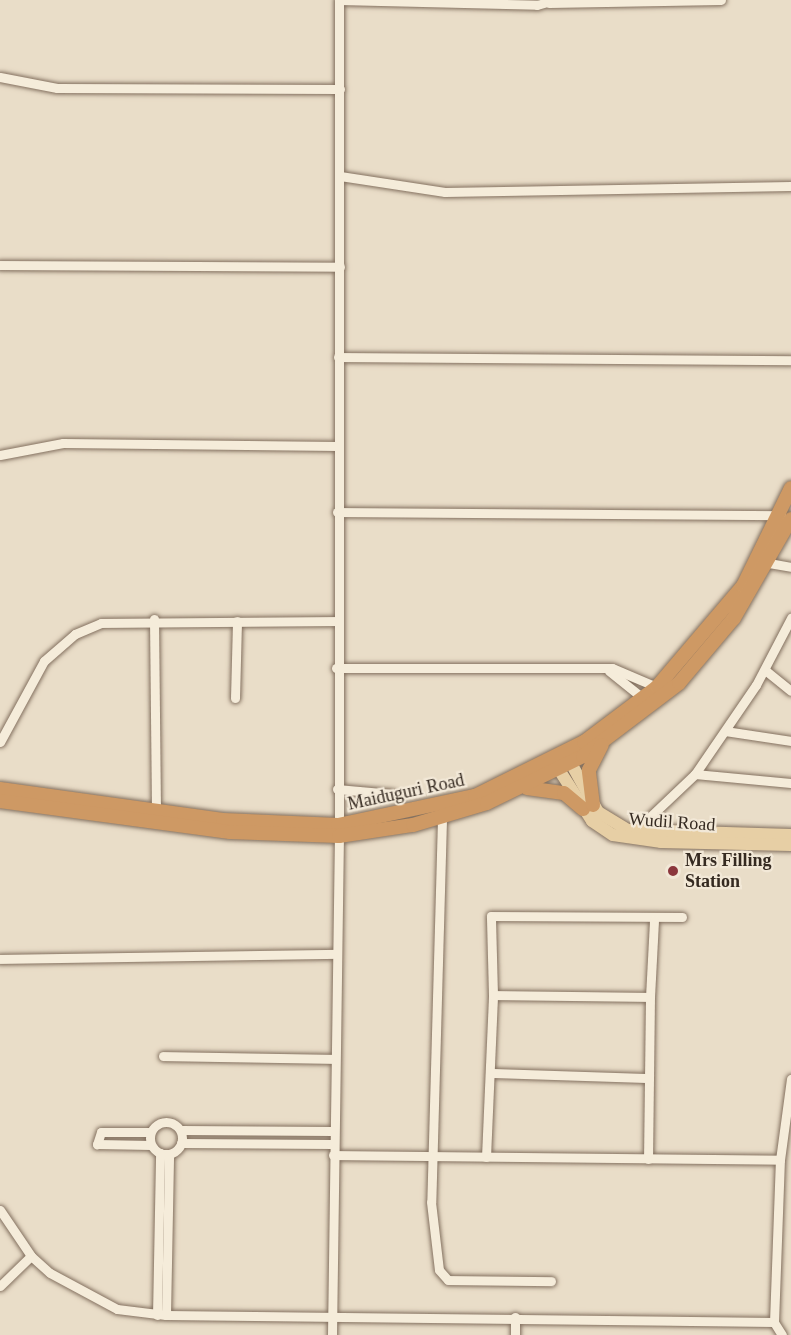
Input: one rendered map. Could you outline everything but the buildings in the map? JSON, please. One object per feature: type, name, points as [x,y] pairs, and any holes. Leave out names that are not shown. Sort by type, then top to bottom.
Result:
[{"type":"highway","name":"Maiduguri Road","points":[[0,789],[156,808],[224,820],[338,831],[475,796],[562,762],[605,741],[687,675],[734,618],[770,563],[786,517],[791,488]]},
{"type":"highway","name":"Maiduguri Road","points":[[0,801],[230,832],[338,831],[442,819],[519,789],[562,762],[644,699],[730,604],[786,517]]},
{"type":"highway","points":[[519,789],[547,788],[588,807],[589,770],[605,741]]},
{"type":"main road","name":"Wudil Road","points":[[562,762],[588,807],[613,835],[791,846]]},
{"type":"main road","name":"Wudil Road","points":[[588,807],[606,819],[635,831],[661,837],[791,835]]},
{"type":"street","points":[[332,1335],[338,831],[336,668],[339,0],[551,2],[721,0]]},
{"type":"street","points":[[0,77],[57,88],[340,89]]},
{"type":"street","points":[[340,176],[445,192],[791,186]]},
{"type":"street","points":[[0,265],[339,267]]},
{"type":"street","points":[[338,357],[791,360]]},
{"type":"street","points":[[0,455],[63,443],[338,446]]},
{"type":"street","points":[[338,512],[786,517]]},
{"type":"street","points":[[770,563],[791,567]]},
{"type":"street","points":[[635,831],[695,774],[765,670],[791,618]]},
{"type":"street","points":[[0,742],[44,661],[75,634],[101,623],[154,619],[337,621]]},
{"type":"street","points":[[154,619],[156,808]]},
{"type":"street","points":[[235,698],[237,621]]},
{"type":"street","points":[[336,668],[604,668],[657,687]]},
{"type":"street","points":[[604,668],[644,699]]},
{"type":"street","points":[[765,670],[791,691]]},
{"type":"street","points":[[724,731],[791,741]]},
{"type":"street","points":[[695,774],[791,783]]},
{"type":"street","points":[[337,789],[393,794]]},
{"type":"street","points":[[442,819],[436,1156],[431,1202],[444,1277],[550,1281]]},
{"type":"street","points":[[486,1157],[493,995],[491,916],[654,920],[682,917]]},
{"type":"street","points":[[648,1159],[650,998],[654,920]]},
{"type":"street","points":[[0,959],[337,954]]},
{"type":"street","points":[[493,995],[650,998]]},
{"type":"street","points":[[163,1056],[334,1059]]},
{"type":"street","points":[[490,1073],[649,1078]]},
{"type":"street","points":[[782,1335],[774,1322],[780,1160],[786,1139],[791,1079]]},
{"type":"street","points":[[164,1154],[151,1145],[97,1144],[101,1132],[150,1132],[167,1121],[181,1131],[333,1131]]},
{"type":"street","points":[[181,1131],[181,1143]]},
{"type":"street","points":[[232,1131],[232,1143]]},
{"type":"street","points":[[150,1132],[151,1145]]},
{"type":"street","points":[[164,1154],[181,1143],[333,1144]]},
{"type":"street","points":[[162,1315],[164,1154]]},
{"type":"street","points":[[333,1155],[780,1160]]},
{"type":"street","points":[[0,1210],[31,1256],[88,1297],[117,1309],[162,1315],[515,1317],[774,1322]]},
{"type":"street","points":[[0,1286],[31,1256]]},
{"type":"street","points":[[515,1317],[515,1335]]},
{"type":"place","name":"Mrs Filling Station","points":[[673,871]]}]
